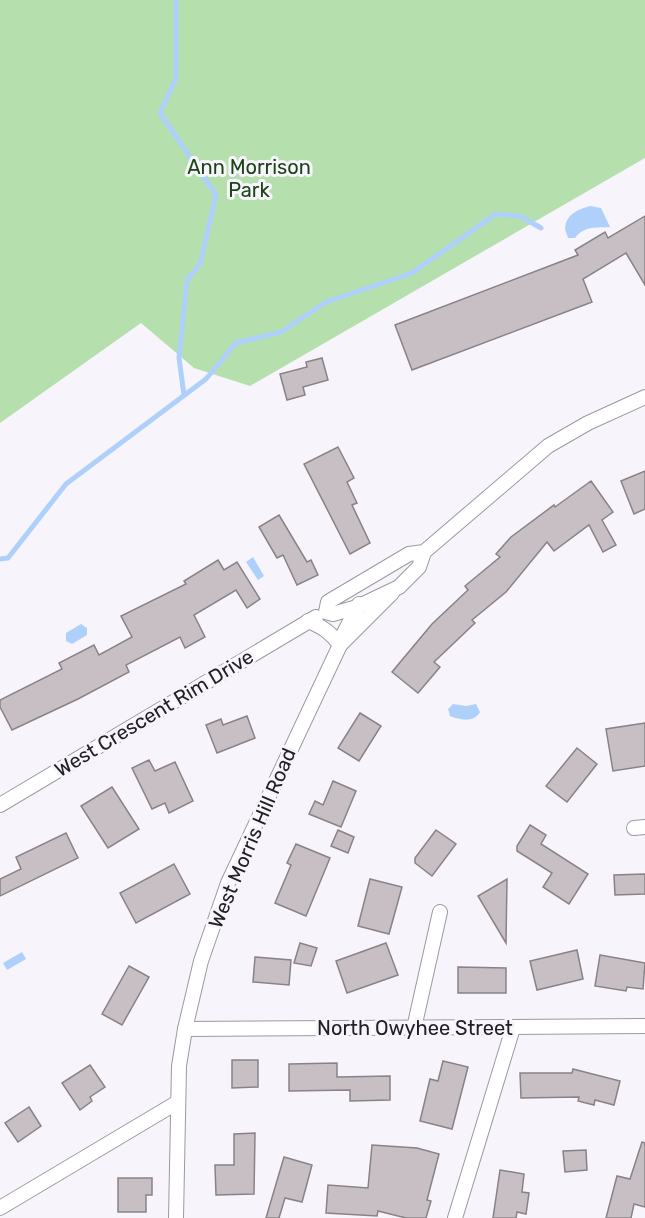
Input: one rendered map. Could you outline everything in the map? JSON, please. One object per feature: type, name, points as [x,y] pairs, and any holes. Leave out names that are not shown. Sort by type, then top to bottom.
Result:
[{"type":"street","name":"West Crescent Rim Drive","points":[[0,805],[308,621],[326,612],[333,614],[357,607],[399,587],[419,567],[424,552],[549,446],[588,423],[645,397]]},
{"type":"street","name":"West Crescent Rim Drive","points":[[326,612],[328,602],[410,554],[424,552]]},
{"type":"street","name":"West Morris Hill Road","points":[[181,1217],[179,1066],[201,961],[228,883],[357,607],[380,572]]},
{"type":"street","name":"West Morris Hill Road","points":[[340,645],[399,587]]},
{"type":"street","points":[[308,621],[331,632],[340,645]]},
{"type":"street","points":[[414,1028],[440,912]]},
{"type":"street","name":"North Owyhee Street","points":[[185,1029],[645,1026]]},
{"type":"street","points":[[456,1218],[513,1028]]},
{"type":"street","points":[[0,1208],[178,1102]]},
{"type":"green space","name":"Ann Morrison Park","points":[[0,0],[645,0],[645,158],[250,386],[194,368],[141,323],[0,423]]},
{"type":"water","points":[[590,206],[601,208],[610,227],[587,229],[575,238],[568,238],[565,229],[570,216]]},
{"type":"water","points":[[253,557],[264,576],[258,580],[246,562]]},
{"type":"water","points":[[81,624],[87,628],[87,635],[72,644],[66,641],[66,633]]},
{"type":"water","points":[[453,704],[466,706],[476,704],[480,712],[471,719],[450,716],[448,709]]},
{"type":"water","points":[[22,952],[26,959],[7,970],[3,963]]},
{"type":"building","points":[[645,216],[645,285],[626,253],[583,279],[592,302],[412,370],[395,325],[578,255],[575,250],[605,232],[608,238]]},
{"type":"building","points":[[322,358],[328,380],[303,387],[305,395],[287,400],[280,374],[307,367],[306,362]]},
{"type":"building","points":[[338,447],[354,478],[347,482],[357,503],[352,505],[370,543],[350,554],[304,464]]},
{"type":"building","points":[[645,471],[645,509],[634,514],[621,481]]},
{"type":"building","points":[[591,481],[613,512],[602,520],[616,545],[603,552],[589,525],[554,551],[547,542],[506,592],[472,620],[475,623],[434,662],[440,667],[418,693],[392,672],[432,624],[468,590],[465,586],[500,557],[496,554],[511,537]]},
{"type":"building","points":[[279,515],[307,562],[311,560],[318,575],[297,585],[283,555],[277,558],[259,527]]},
{"type":"building","points":[[218,560],[224,570],[237,562],[260,599],[247,608],[236,590],[194,615],[205,637],[185,648],[180,637],[126,665],[129,672],[12,730],[0,707],[0,700],[62,669],[59,663],[94,645],[99,655],[132,637],[121,616],[186,584],[184,581]]},
{"type":"building","points":[[360,713],[381,726],[359,761],[338,748]]},
{"type":"building","points":[[247,716],[255,738],[217,753],[206,725],[221,719],[223,725]]},
{"type":"building","points":[[645,723],[645,766],[613,771],[606,729]]},
{"type":"building","points":[[577,748],[597,764],[567,802],[546,786]]},
{"type":"building","points":[[149,760],[155,771],[175,762],[193,801],[169,813],[165,803],[152,809],[132,768]]},
{"type":"building","points":[[333,781],[356,791],[341,827],[309,814],[315,801],[323,805]]},
{"type":"building","points":[[112,787],[139,829],[108,848],[81,806]]},
{"type":"building","points":[[530,825],[546,835],[541,844],[588,874],[569,904],[543,887],[552,873],[517,851],[517,846]]},
{"type":"building","points":[[338,830],[354,837],[348,853],[331,846]]},
{"type":"building","points":[[436,830],[456,844],[432,876],[415,863],[415,858]]},
{"type":"building","points":[[66,833],[78,858],[0,896],[0,879],[21,869],[16,857]]},
{"type":"building","points":[[296,844],[330,858],[306,916],[275,903],[291,865],[287,863]]},
{"type":"building","points":[[174,864],[190,894],[136,923],[120,893]]},
{"type":"building","points":[[645,874],[645,894],[615,895],[614,875]]},
{"type":"building","points":[[370,879],[402,887],[389,934],[358,926]]},
{"type":"building","points":[[507,879],[506,943],[478,896]]},
{"type":"building","points":[[300,943],[317,948],[311,966],[294,963]]},
{"type":"building","points":[[386,943],[398,975],[347,993],[336,961]]},
{"type":"building","points":[[577,950],[583,979],[537,990],[530,961]]},
{"type":"building","points":[[600,955],[645,963],[643,989],[627,987],[626,991],[595,986]]},
{"type":"building","points":[[255,957],[291,960],[289,985],[253,982]]},
{"type":"building","points":[[129,966],[149,977],[122,1025],[102,1014]]},
{"type":"building","points":[[458,967],[506,968],[506,993],[458,993]]},
{"type":"building","points":[[232,1060],[258,1060],[258,1087],[232,1088]]},
{"type":"building","points":[[443,1061],[468,1067],[452,1129],[420,1121],[430,1079],[438,1081]]},
{"type":"building","points":[[337,1063],[337,1077],[390,1076],[390,1100],[350,1101],[350,1090],[289,1091],[289,1064]]},
{"type":"building","points":[[90,1065],[105,1087],[90,1097],[92,1101],[80,1110],[62,1083]]},
{"type":"building","points":[[573,1069],[620,1081],[614,1105],[595,1100],[594,1105],[578,1101],[579,1097],[521,1098],[520,1073],[572,1073]]},
{"type":"building","points":[[29,1107],[41,1126],[18,1142],[5,1123]]},
{"type":"building","points":[[255,1133],[254,1194],[216,1195],[215,1165],[234,1165],[234,1134]]},
{"type":"building","points":[[642,1142],[645,1143],[645,1207],[634,1204],[631,1218],[606,1218],[617,1176],[630,1179]]},
{"type":"building","points":[[372,1145],[417,1148],[439,1154],[427,1200],[431,1201],[426,1218],[406,1218],[378,1211],[377,1216],[326,1213],[328,1185],[368,1188]]},
{"type":"building","points":[[586,1150],[587,1170],[565,1172],[563,1151]]},
{"type":"building","points":[[284,1157],[312,1165],[302,1202],[285,1198],[279,1218],[266,1218]]},
{"type":"building","points":[[500,1170],[524,1174],[522,1192],[529,1193],[526,1214],[517,1212],[516,1218],[493,1218]]},
{"type":"building","points":[[118,1178],[152,1178],[152,1195],[146,1195],[146,1212],[118,1212]]},
{"type":"waterway","points":[[176,0],[176,78],[160,113],[216,195],[200,264],[187,280],[179,358],[184,395]]},
{"type":"waterway","points":[[0,559],[8,558],[66,484],[206,379],[236,343],[281,332],[326,302],[412,273],[496,214],[520,216],[541,228]]}]
